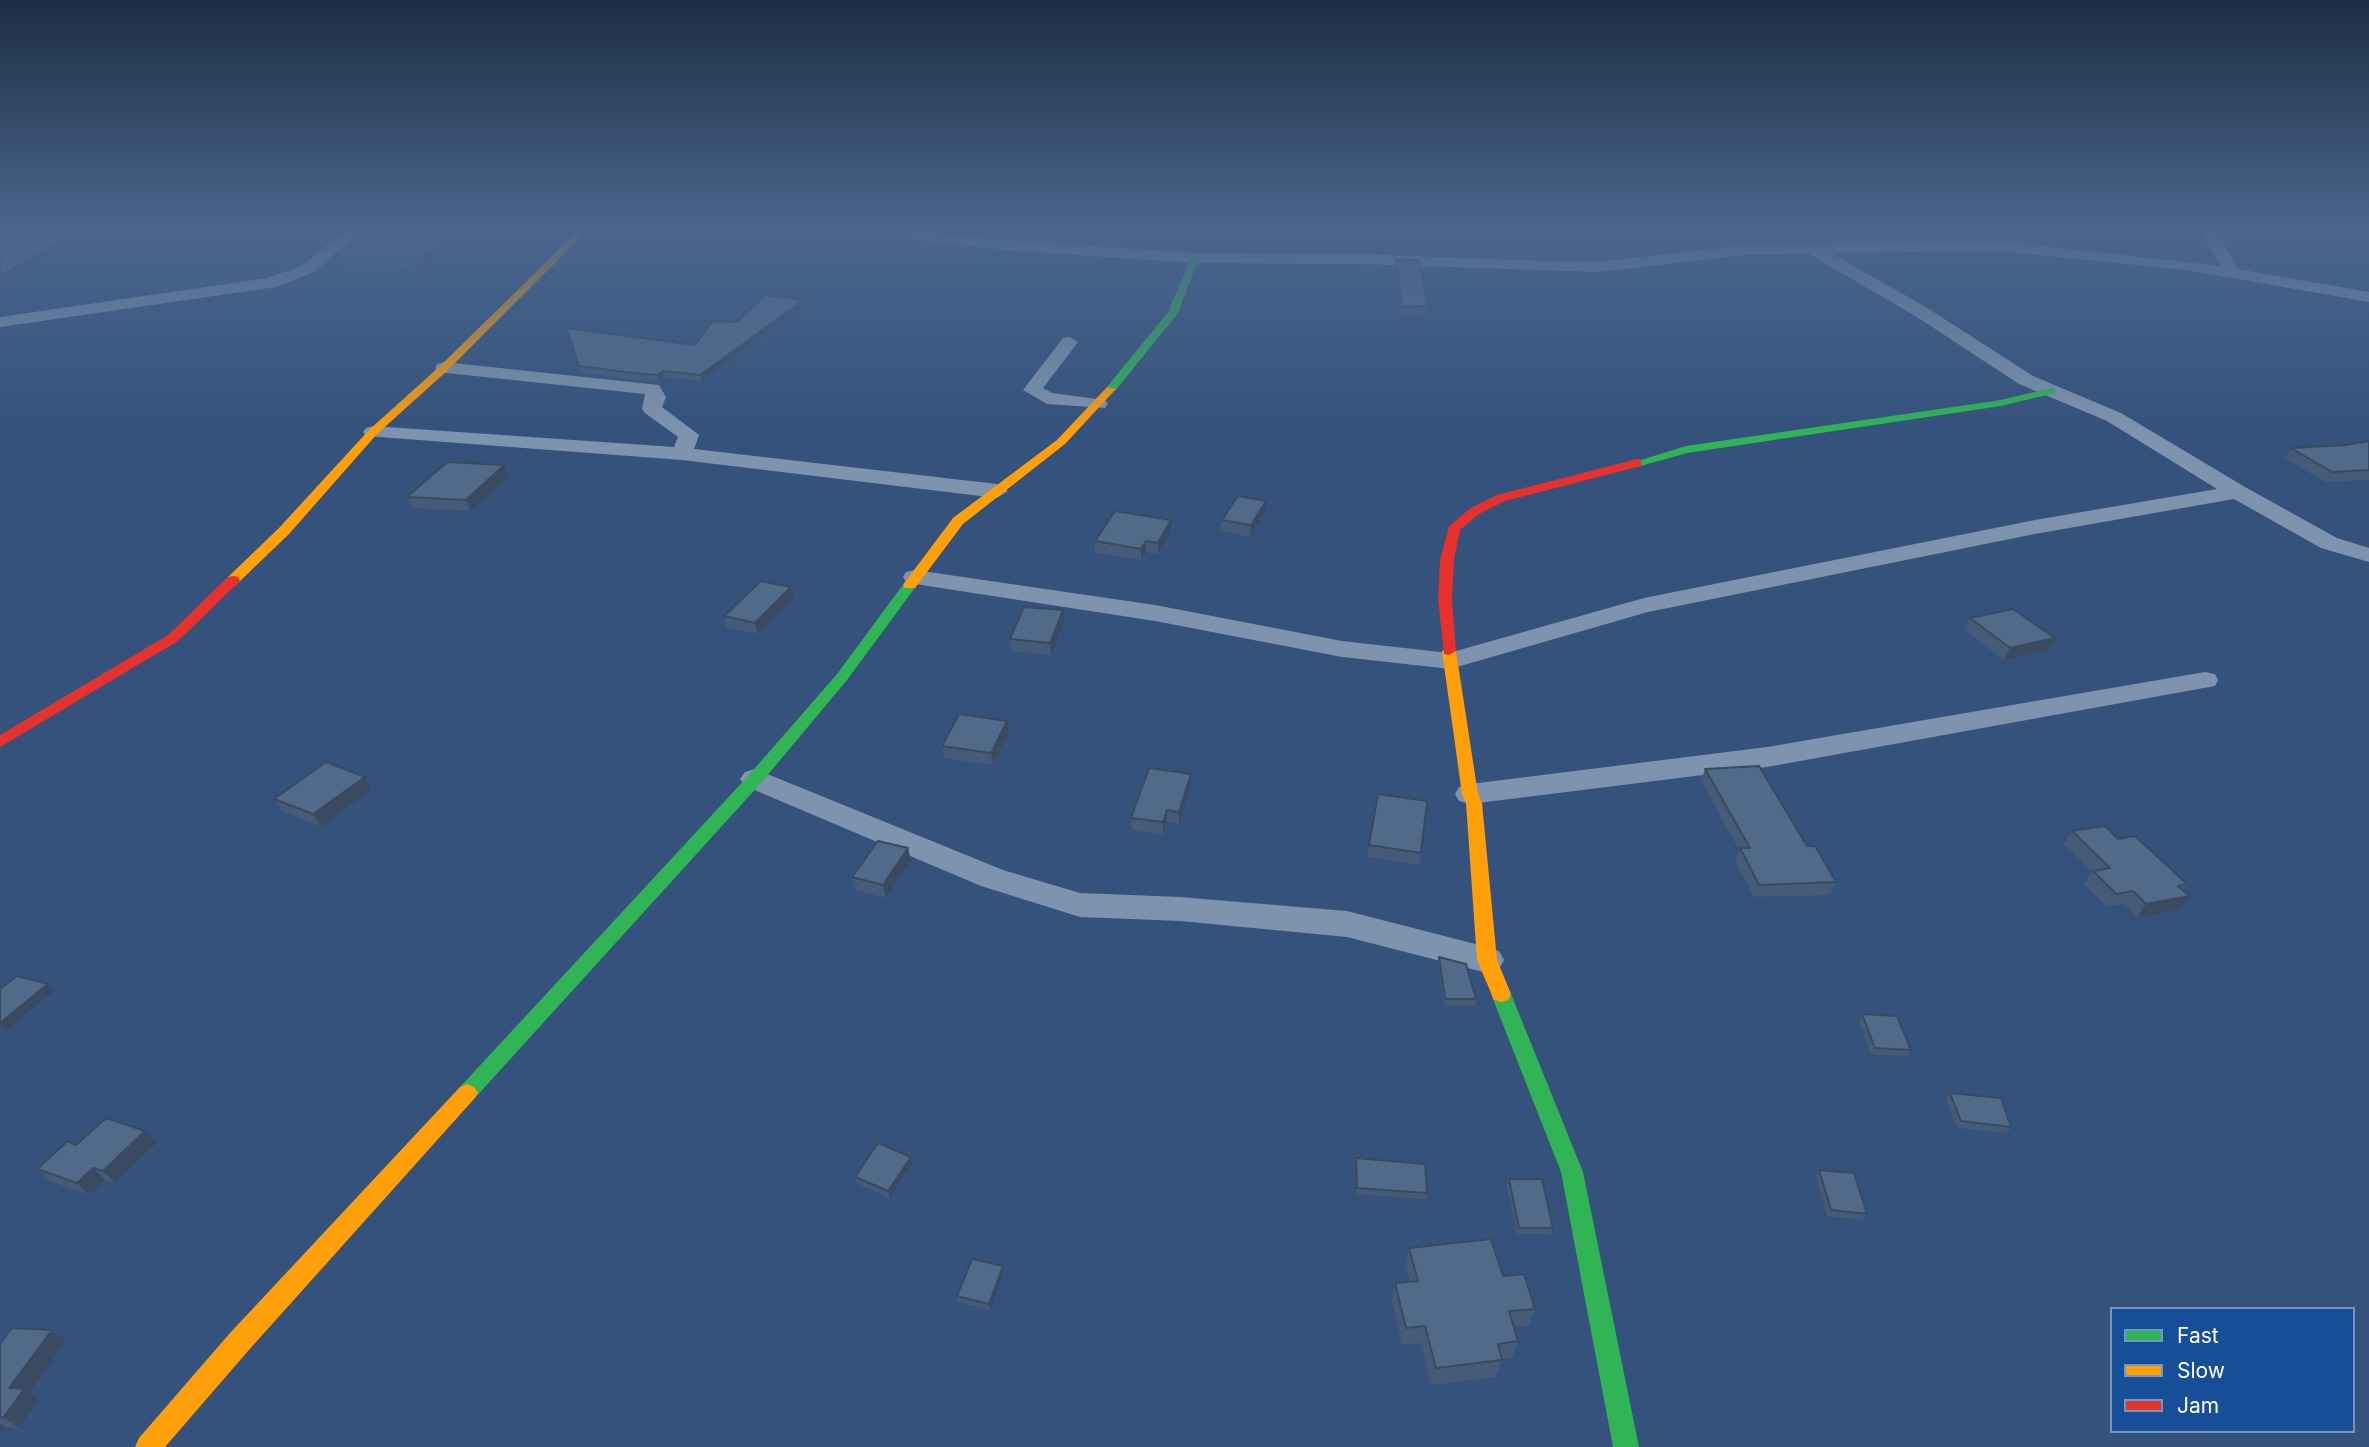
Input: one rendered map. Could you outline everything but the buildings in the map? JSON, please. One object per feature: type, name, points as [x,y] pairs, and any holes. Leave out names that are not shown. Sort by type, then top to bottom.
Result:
[{"type":"street","points":[[0,321],[167,298]]},
{"type":"street","points":[[0,742],[173,638],[284,531],[373,432],[444,368],[515,298]]},
{"type":"street","points":[[148,1447],[239,1342],[755,779],[842,677],[958,521],[1061,442],[1098,404],[1173,313],[1179,298]]},
{"type":"street","points":[[1896,298],[2026,380],[2114,416],[2237,492],[2329,543],[2369,555]]},
{"type":"street","points":[[1069,342],[1034,385],[1033,390],[1047,398],[1098,404]]},
{"type":"street","points":[[444,368],[652,389],[656,397],[652,409],[689,435],[682,454]]},
{"type":"street","points":[[1626,1447],[1572,1172],[1487,960],[1474,803],[1470,794],[1450,661],[1445,599],[1447,560],[1454,529],[1475,511],[1501,498],[1686,450],[2001,403],[2051,391]]},
{"type":"street","points":[[373,432],[682,454],[997,491]]},
{"type":"street","points":[[915,577],[1167,615],[1342,649],[1450,661],[1682,597],[2035,527],[2237,492]]},
{"type":"street","points":[[1470,794],[1767,757],[2205,680]]},
{"type":"street","points":[[755,779],[947,860],[1080,905],[1180,909],[1347,925],[1487,960]]},
{"type":"traffic: fast","points":[[1111,389],[1173,313],[1179,298]]},
{"type":"traffic: fast","points":[[1637,463],[1686,450],[2001,403],[2051,391]]},
{"type":"traffic: fast","points":[[467,1093],[755,779],[842,677],[910,585]]},
{"type":"traffic: fast","points":[[1501,994],[1572,1172],[1626,1447]]},
{"type":"traffic: slow","points":[[233,580],[284,531],[373,432],[444,368],[515,298]]},
{"type":"traffic: slow","points":[[910,585],[958,521],[1061,442],[1111,389]]},
{"type":"traffic: slow","points":[[1449,651],[1470,794],[1474,803],[1487,960],[1501,994]]},
{"type":"traffic: slow","points":[[148,1447],[239,1342],[467,1093]]},
{"type":"traffic: jam","points":[[1449,651],[1445,599],[1447,560],[1454,529],[1475,511],[1501,498],[1637,463]]},
{"type":"traffic: jam","points":[[0,742],[173,638],[233,580]]}]
